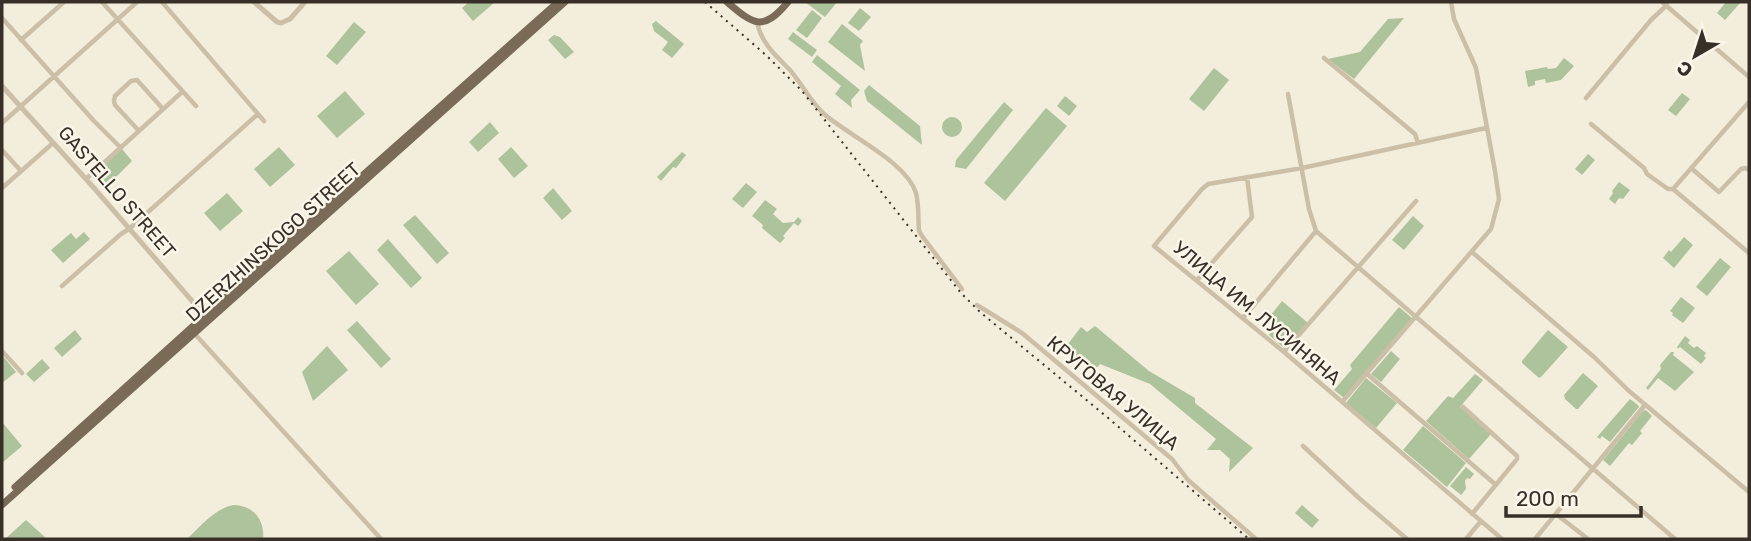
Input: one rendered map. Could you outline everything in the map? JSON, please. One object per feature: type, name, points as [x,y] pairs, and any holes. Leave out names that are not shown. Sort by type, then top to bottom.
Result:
[{"type":"main road","name":"DZERZHINSKOGO STREET","points":[[2,505],[100,420],[207,317],[558,2]]},
{"type":"main road","name":"DZERZHINSKOGO STREET","points":[[207,317],[565,2]]},
{"type":"main road","points":[[727,2],[757,22],[773,19],[788,2]]},
{"type":"main road","name":"DZERZHINSKOGO STREET","points":[[2,500],[192,331]]},
{"type":"street","points":[[21,40],[64,2]]},
{"type":"street","points":[[102,2],[196,106]]},
{"type":"street","points":[[2,123],[137,2]]},
{"type":"street","points":[[162,2],[264,121]]},
{"type":"street","points":[[254,2],[281,23],[290,19],[305,2]]},
{"type":"street","points":[[1342,402],[1491,229],[1499,193],[1476,68],[1454,19],[1451,2]]},
{"type":"street","points":[[1586,98],[1664,4],[1749,77]]},
{"type":"street","points":[[1660,12],[1667,17]]},
{"type":"street","points":[[2,18],[93,121],[121,148]]},
{"type":"street","points":[[757,22],[764,43],[797,79],[821,112],[869,144],[910,182],[916,193],[919,231],[962,289]]},
{"type":"street","points":[[1324,58],[1415,134],[1418,143]]},
{"type":"street","points":[[139,131],[114,101],[115,96],[131,81],[137,80],[163,109]]},
{"type":"street","name":"GASTELLO STREET","points":[[2,86],[207,317]]},
{"type":"street","points":[[86,179],[182,92]]},
{"type":"street","points":[[1288,94],[1316,231],[1675,539]]},
{"type":"street","points":[[1673,189],[1749,102]]},
{"type":"street","points":[[62,286],[258,114]]},
{"type":"street","points":[[1591,124],[1644,168],[1647,174],[1668,189],[1673,189],[1749,253]]},
{"type":"street","points":[[1197,280],[1252,217],[1247,177],[1302,168],[1486,128]]},
{"type":"street","points":[[2,188],[53,143]]},
{"type":"street","points":[[2,150],[21,172]]},
{"type":"street","points":[[1691,168],[1719,192],[1741,169],[1749,170]]},
{"type":"street","name":"УЛИЦА ИМ. ЛУСИНЯНА","points":[[1247,177],[1208,184],[1154,246],[1284,352],[1502,539]]},
{"type":"street","points":[[1284,352],[1416,201]]},
{"type":"street","points":[[1242,318],[1316,231]]},
{"type":"street","points":[[1472,252],[1645,405],[1749,492]]},
{"type":"street","name":"КРУГОВАЯ УЛИЦА","points":[[976,305],[1022,333],[1172,459],[1188,480],[1256,539]]},
{"type":"street","points":[[192,331],[381,539]]},
{"type":"street","points":[[2,351],[22,373]]},
{"type":"street","points":[[1366,373],[1496,485]]},
{"type":"street","points":[[1535,539],[1645,405]]},
{"type":"street","points":[[1463,407],[1517,456],[1472,514]]},
{"type":"street","points":[[1303,446],[1407,539]]},
{"type":"street","points":[[1556,514],[1588,539]]},
{"type":"street","points":[[1466,539],[1481,522]]},
{"type":"green space","points":[[469,2],[495,2],[473,21],[462,8]]},
{"type":"green space","points":[[805,2],[837,2],[825,17]]},
{"type":"green space","points":[[1726,2],[1741,2],[1725,20],[1717,13]]},
{"type":"green space","points":[[860,8],[871,17],[859,31],[848,23]]},
{"type":"green space","points":[[812,10],[822,18],[807,38],[796,30]]},
{"type":"green space","points":[[1404,18],[1354,79],[1328,59],[1360,52],[1388,19]]},
{"type":"green space","points":[[656,21],[684,44],[672,58],[662,50],[668,42],[654,31],[652,24]]},
{"type":"green space","points":[[354,22],[366,32],[337,65],[326,56]]},
{"type":"green space","points":[[842,24],[863,41],[860,45],[865,71],[828,42]]},
{"type":"green space","points":[[793,32],[817,50],[812,57],[788,39]]},
{"type":"green space","points":[[554,35],[560,37],[574,52],[565,59],[548,40]]},
{"type":"green space","points":[[817,55],[860,90],[851,100],[852,108],[835,94],[841,86],[812,62]]},
{"type":"green space","points":[[1564,58],[1574,66],[1561,80],[1546,83],[1545,79],[1535,81],[1535,85],[1528,87],[1525,71],[1556,68]]},
{"type":"green space","points":[[1214,68],[1229,80],[1204,111],[1189,99]]},
{"type":"green space","points":[[869,85],[920,126],[922,145],[867,101],[864,91]]},
{"type":"green space","points":[[345,91],[365,114],[337,138],[317,116]]},
{"type":"green space","points":[[1682,93],[1690,99],[1676,116],[1668,110]]},
{"type":"green space","points":[[1065,96],[1077,106],[1069,116],[1057,106]]},
{"type":"green space","points":[[1004,102],[1013,110],[966,169],[955,167],[956,160]]},
{"type":"green space","points":[[1046,108],[1067,126],[1005,201],[984,183]]},
{"type":"green space","points":[[952,117],[959,120],[962,127],[959,134],[952,137],[945,134],[942,127],[945,120]]},
{"type":"green space","points":[[490,122],[499,133],[478,152],[469,142]]},
{"type":"green space","points":[[279,147],[295,165],[270,187],[254,169]]},
{"type":"green space","points":[[511,147],[528,166],[514,178],[498,159]]},
{"type":"green space","points":[[122,149],[132,161],[107,186],[96,172]]},
{"type":"green space","points":[[682,152],[686,155],[661,181],[657,177]]},
{"type":"green space","points":[[1588,154],[1595,160],[1582,175],[1575,169]]},
{"type":"green space","points":[[1619,182],[1630,190],[1615,204],[1609,199]]},
{"type":"green space","points":[[746,183],[757,192],[743,208],[732,199]]},
{"type":"green space","points":[[553,188],[572,211],[562,220],[543,198]]},
{"type":"green space","points":[[227,193],[243,211],[220,231],[204,213]]},
{"type":"green space","points":[[765,200],[777,209],[773,214],[783,223],[794,222],[798,217],[802,221],[798,226],[794,223],[780,243],[752,216]]},
{"type":"green space","points":[[415,215],[449,253],[437,264],[403,225]]},
{"type":"green space","points":[[1413,216],[1424,226],[1404,250],[1392,240]]},
{"type":"green space","points":[[84,232],[90,239],[63,263],[51,250],[71,233],[76,239]]},
{"type":"green space","points":[[1684,237],[1693,245],[1674,268],[1663,258]]},
{"type":"green space","points":[[388,239],[422,278],[411,288],[377,250]]},
{"type":"green space","points":[[349,251],[379,284],[356,305],[326,271]]},
{"type":"green space","points":[[1720,258],[1731,267],[1707,296],[1696,287]]},
{"type":"green space","points":[[1681,297],[1695,308],[1683,323],[1670,311]]},
{"type":"green space","points":[[1282,301],[1308,323],[1286,350],[1269,335],[1278,324],[1270,316]]},
{"type":"green space","points":[[1399,307],[1412,318],[1344,398],[1334,390],[1352,369],[1350,365]]},
{"type":"green space","points":[[357,321],[391,359],[381,368],[347,330]]},
{"type":"green space","points":[[1095,326],[1149,371],[1195,398],[1195,403],[1253,448],[1229,472],[1230,459],[1220,450],[1207,450],[1216,439],[1150,384],[1100,364],[1093,372],[1065,348],[1081,327],[1087,332]]},
{"type":"green space","points":[[75,330],[82,339],[62,357],[54,348]]},
{"type":"green space","points":[[1548,330],[1568,347],[1539,378],[1522,361]]},
{"type":"green space","points":[[1685,336],[1694,348],[1697,346],[1706,353],[1701,364],[1680,347],[1678,349]]},
{"type":"green space","points":[[327,346],[348,370],[313,401],[302,372]]},
{"type":"green space","points":[[1391,351],[1400,359],[1381,382],[1371,374]]},
{"type":"green space","points":[[1671,352],[1694,372],[1675,391],[1658,378],[1648,390],[1646,388]]},
{"type":"green space","points":[[2,355],[16,372],[2,383]]},
{"type":"green space","points":[[42,359],[50,368],[34,382],[26,374]]},
{"type":"green space","points":[[1583,373],[1598,386],[1576,409],[1564,395]]},
{"type":"green space","points":[[1475,374],[1483,380],[1460,407],[1491,434],[1469,459],[1426,421],[1448,396],[1453,398]]},
{"type":"green space","points":[[1366,378],[1397,403],[1376,428],[1346,403]]},
{"type":"green space","points":[[1630,399],[1639,407],[1610,442],[1602,436],[1600,439],[1597,437]]},
{"type":"green space","points":[[1646,410],[1652,416],[1640,431],[1642,433],[1632,445],[1629,443],[1610,466],[1603,460]]},
{"type":"green space","points":[[2,422],[22,446],[2,463]]},
{"type":"green space","points":[[1423,426],[1466,463],[1447,487],[1403,450]]},
{"type":"green space","points":[[1466,467],[1474,474],[1465,481],[1466,489],[1461,495],[1450,486]]},
{"type":"green space","points":[[234,505],[247,508],[257,515],[262,526],[263,539],[187,539],[214,514]]},
{"type":"green space","points":[[1302,505],[1319,520],[1312,528],[1295,513]]},
{"type":"green space","points":[[26,520],[47,539],[5,539]]},
{"type":"railway","points":[[705,2],[767,56],[802,91],[961,293],[980,312],[1249,539]]}]
